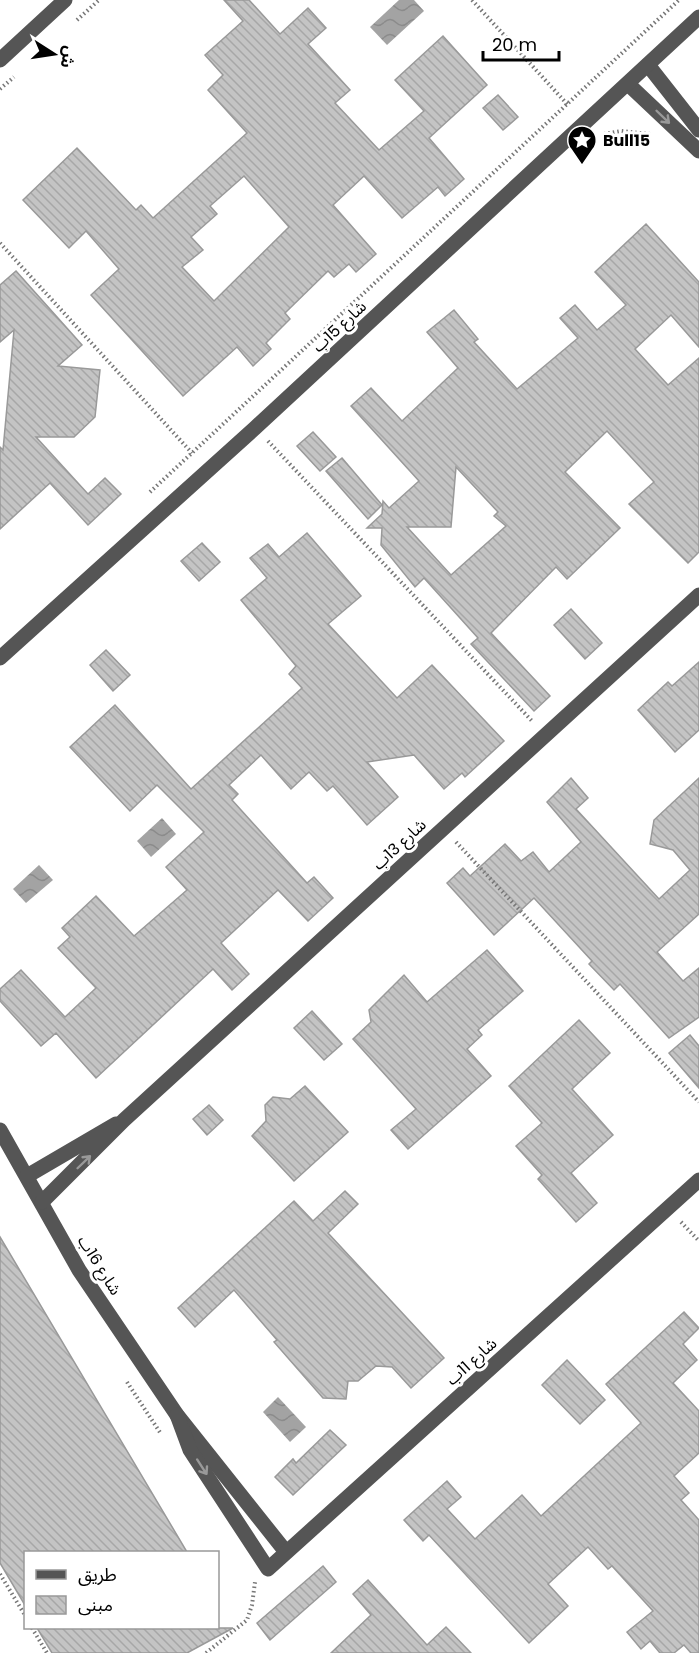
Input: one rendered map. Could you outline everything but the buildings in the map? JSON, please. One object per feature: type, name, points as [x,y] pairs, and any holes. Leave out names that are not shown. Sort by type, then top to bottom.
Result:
[{"type":"street","points":[[0,60],[65,0]]},
{"type":"street","name":"شارع 15ب","points":[[0,658],[255,428],[699,16]]},
{"type":"street","points":[[648,65],[699,130]]},
{"type":"street","points":[[628,84],[699,151]]},
{"type":"street","name":"شارع 13ب","points":[[42,1202],[124,1120],[699,595]]},
{"type":"street","name":"شارع 13ب","points":[[27,1176],[124,1120]]},
{"type":"street","name":"شارع 16ب","points":[[0,1130],[79,1270],[177,1415],[286,1552]]},
{"type":"street","name":"شارع 11ب","points":[[268,1569],[699,1180]]},
{"type":"street","name":"شارع 16ب","points":[[177,1415],[190,1450],[268,1569]]},
{"type":"path","points":[[472,0],[595,138],[635,130],[655,135]]},
{"type":"path","points":[[0,243],[192,453],[679,0]]},
{"type":"path","points":[[255,428],[546,736]]},
{"type":"path","points":[[443,829],[699,1102]]},
{"type":"path","points":[[669,1208],[699,1241]]},
{"type":"path","points":[[206,1653],[247,1620],[252,1605],[253,1586],[268,1569]]},
{"type":"path","points":[[0,1574],[24,1614]]},
{"type":"path","points":[[33,1629],[47,1653]]},
{"type":"water","points":[[399,0],[414,0],[424,11],[387,45],[370,27]]},
{"type":"water","points":[[162,818],[176,834],[151,857],[137,841]]},
{"type":"water","points":[[39,865],[53,880],[26,903],[13,889]]},
{"type":"water","points":[[278,1397],[306,1427],[290,1442],[263,1412]]},
{"type":"place","name":"Bull15","points":[[582,166]]}]
